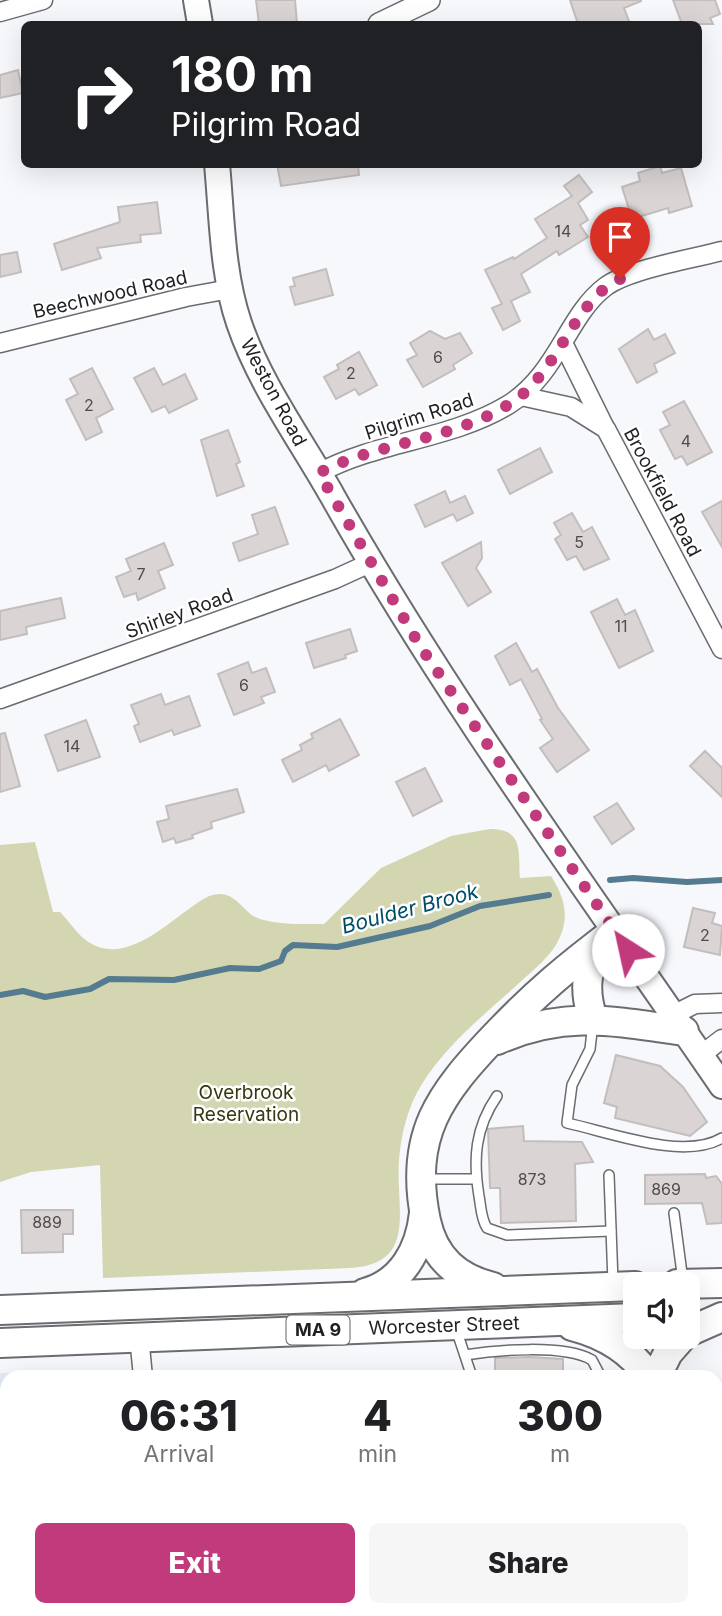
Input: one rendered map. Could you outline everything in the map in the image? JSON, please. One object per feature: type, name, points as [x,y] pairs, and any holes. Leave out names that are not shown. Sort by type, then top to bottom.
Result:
[{"type":"highway","points":[[593,1018],[586,986],[590,967],[609,936]]},
{"type":"highway","points":[[517,1290],[479,1283],[450,1267],[433,1243],[424,1211],[426,1138],[437,1107],[453,1080],[552,979],[609,936]]},
{"type":"highway","points":[[485,1046],[534,1026],[562,1020],[593,1018],[679,1023]]},
{"type":"highway","points":[[349,1296],[379,1288],[398,1275],[417,1243],[424,1211]]},
{"type":"highway","points":[[700,1284],[722,1283]]},
{"type":"highway","name":"Worcester Street","points":[[0,1310],[623,1287]]},
{"type":"highway","points":[[700,1316],[722,1316]]},
{"type":"highway","points":[[700,1326],[722,1316]]},
{"type":"highway","name":"Worcester Street","points":[[0,1343],[623,1318]]},
{"type":"highway","points":[[552,1321],[608,1340],[628,1353],[643,1370]]},
{"type":"highway","points":[[660,1370],[672,1349]]},
{"type":"main road","points":[[197,0],[200,21]]},
{"type":"main road","name":"Weston Road","points":[[217,168],[230,289],[251,352],[370,564],[448,688],[609,936],[679,1023],[722,1086]]},
{"type":"street","points":[[0,12],[43,0]]},
{"type":"street","points":[[385,21],[429,0]]},
{"type":"street","name":"Pilgrim Road","points":[[319,473],[356,458],[466,425],[521,396],[564,345],[590,302],[611,283],[722,251]]},
{"type":"street","name":"Beechwood Road","points":[[0,343],[186,297],[230,289]]},
{"type":"street","name":"Brookfield Road","points":[[564,345],[722,649]]},
{"type":"street","name":"Brookfield Road","points":[[521,396],[571,407],[606,429]]},
{"type":"street","name":"Shirley Road","points":[[0,699],[370,564]]},
{"type":"street","points":[[679,1023],[695,1004],[722,1003]]},
{"type":"street","points":[[701,1055],[722,1039]]},
{"type":"street","points":[[139,1336],[142,1370]]},
{"type":"lane","points":[[593,1018],[590,1049],[572,1085],[567,1123],[679,1147],[705,1146],[722,1139]]},
{"type":"lane","points":[[497,1096],[478,1136],[475,1157],[484,1223],[497,1233],[611,1231]]},
{"type":"lane","points":[[609,1175],[611,1231],[623,1283]]},
{"type":"lane","points":[[423,1178],[476,1179]]},
{"type":"lane","points":[[674,1213],[681,1272]]},
{"type":"lane","points":[[454,1324],[470,1370]]},
{"type":"lane","points":[[465,1355],[496,1351],[573,1353],[592,1360],[597,1370]]},
{"type":"green space","name":"Overbrook Reservation","points":[[490,829],[501,830],[514,837],[519,851],[520,878],[551,876],[564,905],[563,929],[557,944],[547,957],[454,1043],[417,1093],[403,1130],[400,1150],[399,1230],[395,1244],[386,1256],[372,1264],[350,1268],[103,1278],[100,1165],[31,1172],[0,1182],[0,845],[35,842],[53,912],[60,912],[90,943],[115,949],[141,942],[201,900],[215,894],[231,897],[260,919],[284,923],[324,924],[381,868],[451,836]]},
{"type":"building","points":[[256,0],[295,0],[297,21],[259,21]]},
{"type":"building","points":[[570,0],[641,0],[624,8],[629,21],[577,21]]},
{"type":"building","points":[[673,0],[715,0],[720,14],[710,18],[713,24],[681,21]]},
{"type":"building","points":[[18,70],[21,93],[0,98],[0,75]]},
{"type":"building","points":[[278,168],[358,168],[359,175],[281,186]]},
{"type":"building","points":[[654,168],[661,168],[662,173],[681,168],[692,206],[669,213],[668,208],[632,219],[622,187],[640,181],[638,173]]},
{"type":"building","points":[[579,175],[592,192],[578,203],[588,220],[580,225],[588,237],[559,255],[557,251],[521,274],[530,292],[511,301],[520,321],[503,330],[492,308],[502,304],[485,270],[513,257],[514,259],[547,238],[535,219],[572,196],[564,186]]},
{"type":"building","points":[[157,202],[161,233],[140,235],[141,242],[97,248],[101,258],[62,270],[54,244],[120,222],[118,207]]},
{"type":"building","points":[[17,252],[21,272],[0,277],[0,255]]},
{"type":"building","points":[[326,269],[333,295],[295,305],[290,287],[295,286],[293,278]]},
{"type":"building","points":[[648,329],[654,340],[665,334],[675,353],[654,364],[657,372],[637,383],[619,349]]},
{"type":"building","points":[[430,331],[445,339],[460,333],[472,353],[453,365],[455,369],[423,387],[407,360],[417,355],[410,343]]},
{"type":"building","points":[[359,352],[377,385],[359,395],[355,389],[336,399],[324,377],[339,369],[337,365]]},
{"type":"building","points":[[92,368],[113,409],[96,418],[102,432],[86,440],[66,400],[78,394],[70,379]]},
{"type":"building","points":[[154,368],[163,385],[185,374],[197,399],[169,413],[165,406],[152,412],[134,378]]},
{"type":"building","points":[[684,401],[712,452],[687,465],[682,456],[675,459],[660,430],[670,425],[663,412]]},
{"type":"building","points":[[228,430],[240,462],[236,464],[244,486],[217,496],[201,440]]},
{"type":"building","points":[[540,448],[552,472],[510,494],[498,470]]},
{"type":"building","points":[[445,491],[450,503],[465,496],[473,513],[457,521],[453,514],[425,527],[415,505]]},
{"type":"building","points":[[722,501],[722,547],[702,512]]},
{"type":"building","points":[[275,507],[288,544],[239,561],[233,543],[258,534],[252,515]]},
{"type":"building","points":[[572,513],[583,532],[592,527],[609,559],[584,570],[576,556],[567,560],[555,539],[561,535],[554,523]]},
{"type":"building","points":[[481,542],[482,558],[476,568],[491,592],[468,606],[442,563]]},
{"type":"building","points":[[164,543],[173,565],[158,571],[165,588],[138,600],[136,593],[124,597],[116,577],[131,571],[126,559]]},
{"type":"building","points":[[61,598],[65,618],[26,627],[27,634],[0,640],[0,611]]},
{"type":"building","points":[[617,599],[625,615],[635,610],[653,651],[619,668],[591,612]]},
{"type":"building","points":[[350,629],[357,651],[345,655],[346,658],[314,668],[306,643]]},
{"type":"building","points":[[516,643],[532,672],[537,669],[558,708],[589,750],[557,772],[540,748],[553,739],[540,720],[542,719],[521,679],[510,685],[495,656]]},
{"type":"building","points":[[248,662],[252,673],[266,668],[275,692],[261,697],[264,703],[234,715],[218,674]]},
{"type":"building","points":[[161,694],[165,705],[189,696],[200,726],[174,735],[172,730],[140,742],[134,726],[139,724],[131,705]]},
{"type":"building","points":[[340,719],[359,755],[329,771],[326,765],[293,782],[282,760],[302,750],[300,745],[313,738],[311,734]]},
{"type":"building","points":[[86,720],[100,757],[58,771],[45,735]]},
{"type":"building","points":[[5,733],[20,786],[0,792],[0,734]]},
{"type":"building","points":[[705,751],[722,768],[722,797],[690,766]]},
{"type":"building","points":[[425,768],[442,801],[413,816],[396,782]]},
{"type":"building","points":[[237,789],[244,812],[211,822],[212,828],[192,835],[193,838],[176,843],[174,838],[163,842],[157,822],[169,819],[166,806]]},
{"type":"building","points":[[617,803],[634,829],[612,844],[594,817]]},
{"type":"building","points":[[693,908],[715,913],[712,923],[722,926],[720,955],[684,947]]},
{"type":"building","points":[[616,1055],[660,1066],[683,1087],[707,1122],[690,1136],[615,1118],[617,1107],[604,1103]]},
{"type":"building","points":[[523,1126],[524,1141],[582,1142],[593,1162],[575,1164],[576,1221],[501,1223],[500,1188],[490,1188],[488,1129]]},
{"type":"building","points":[[705,1174],[706,1178],[716,1176],[722,1184],[722,1223],[707,1224],[702,1203],[645,1204],[645,1175]]},
{"type":"building","points":[[21,1210],[73,1210],[73,1234],[63,1234],[63,1252],[22,1253]]},
{"type":"building","points":[[495,1358],[563,1359],[563,1370],[495,1370]]},
{"type":"waterway","name":"Boulder Brook","points":[[610,880],[722,880]]},
{"type":"waterway","name":"Boulder Brook","points":[[0,995],[23,991],[45,997],[90,989],[109,979],[174,980],[230,968],[259,969],[281,961],[285,951],[293,945],[337,947],[430,926],[480,906],[549,895]]},
{"type":"route","points":[[620,279],[604,287],[590,302],[552,362],[530,388],[512,402],[454,430],[356,458],[319,473],[420,646],[628,950]]}]
